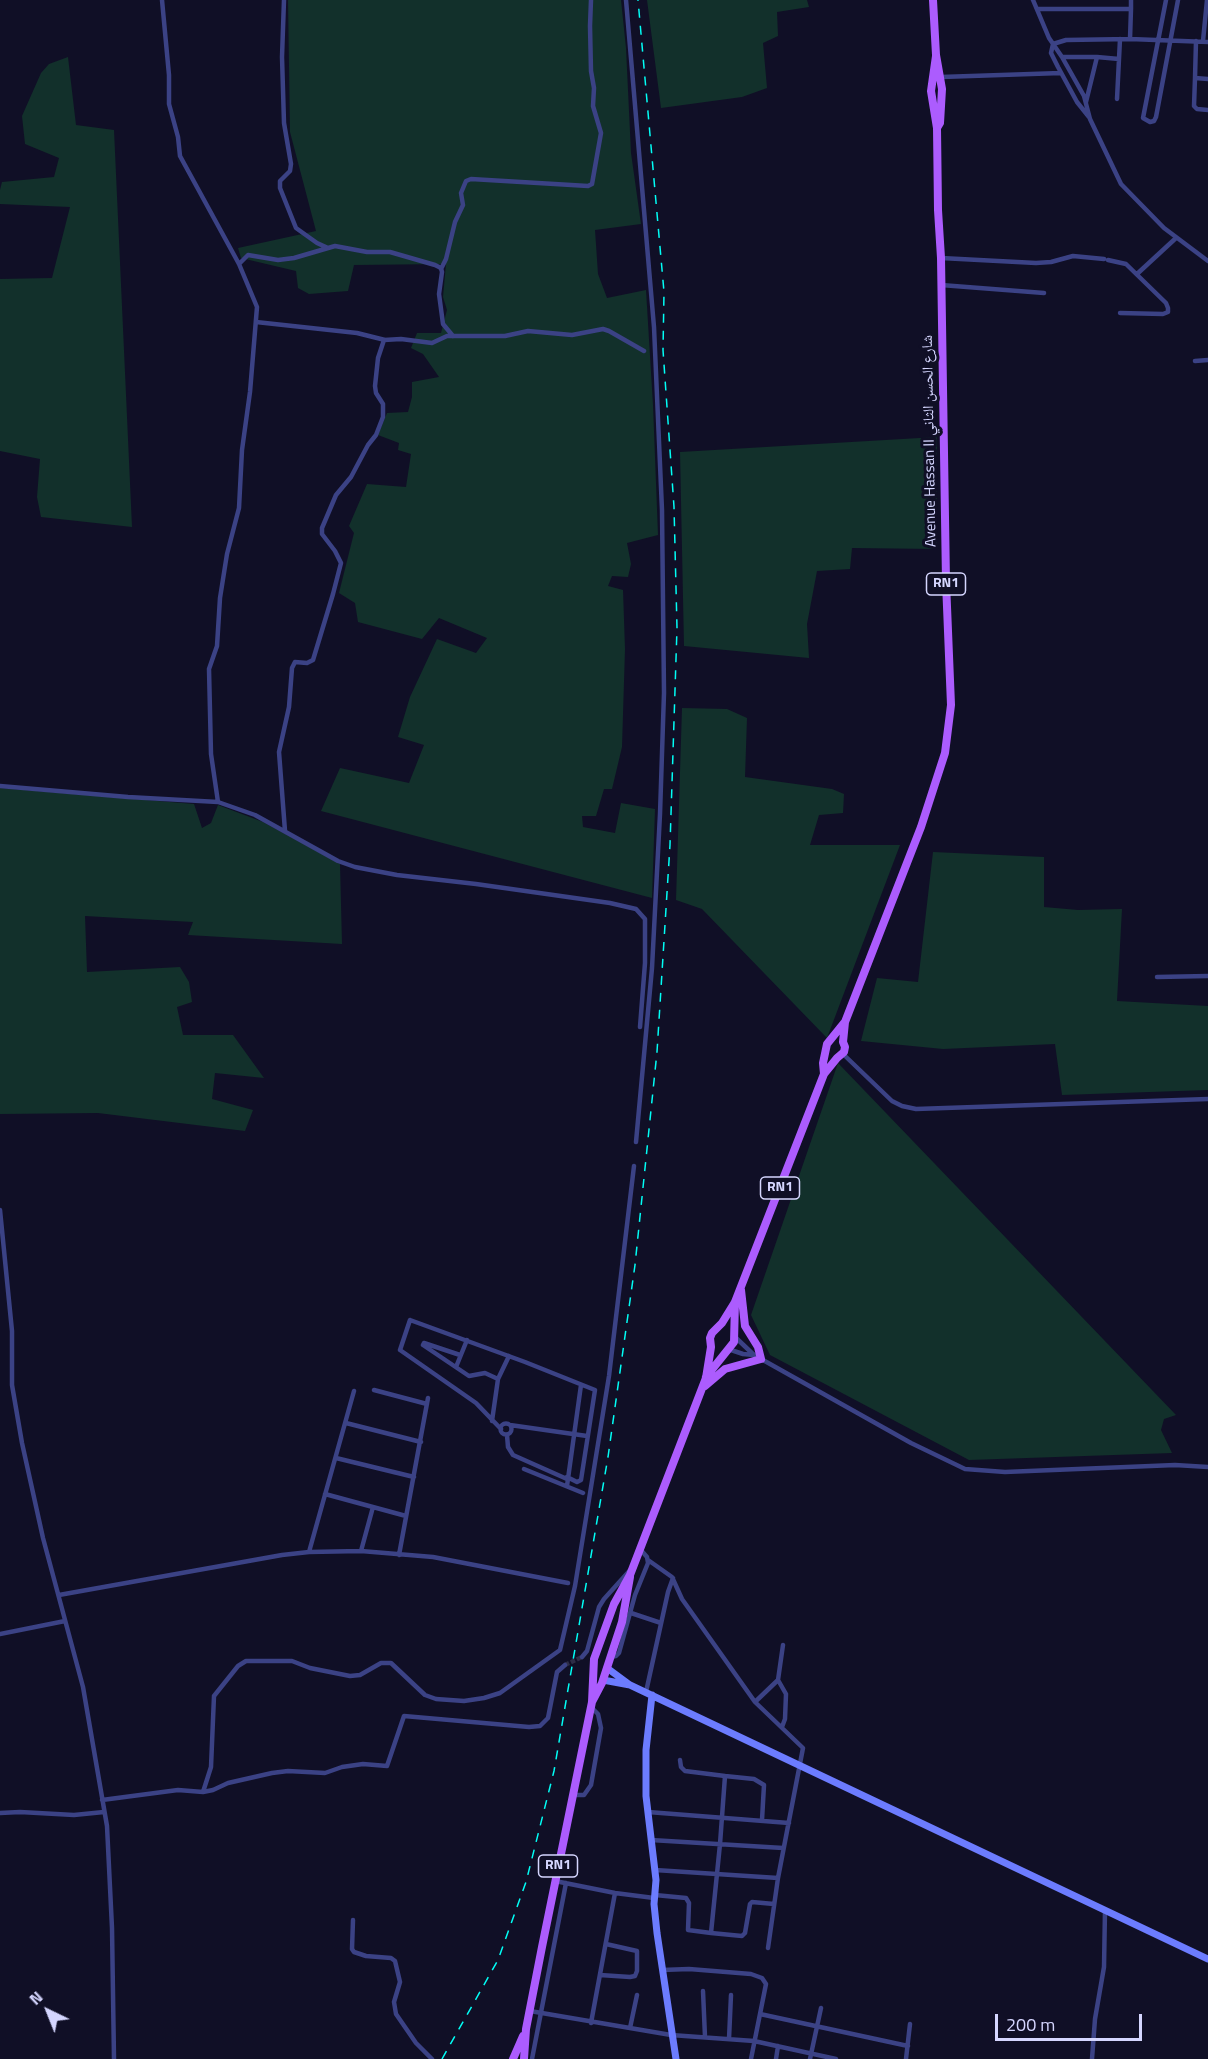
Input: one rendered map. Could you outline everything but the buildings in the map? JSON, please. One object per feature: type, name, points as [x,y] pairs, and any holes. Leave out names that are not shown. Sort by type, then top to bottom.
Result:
[{"type":"main road","name":"RN1","points":[[933,0],[936,55],[941,77],[936,99]]},
{"type":"main road","name":"RN1","points":[[936,55],[932,77],[936,99]]},
{"type":"main road","points":[[932,77],[936,75],[941,77]]},
{"type":"main road","name":"Avenue Hassan II شارع الحسن الثاني","points":[[833,1039],[845,1022],[921,826],[944,760],[948,736],[951,698],[946,582],[941,258],[938,210],[940,118],[936,99]]},
{"type":"main road","name":"Avenue Hassan II شارع الحسن الثاني","points":[[843,1042],[845,1022]]},
{"type":"main road","points":[[833,1039],[843,1042],[845,1047],[840,1056],[831,1057],[826,1052],[827,1044],[833,1039]]},
{"type":"main road","name":"RN1","points":[[824,1074],[823,1063],[826,1052]]},
{"type":"main road","name":"RN1","points":[[718,1327],[735,1302],[741,1288],[824,1074],[840,1056]]},
{"type":"main road","points":[[701,1390],[725,1369],[758,1357],[758,1347],[745,1326],[741,1288]]},
{"type":"main road","name":"RN1","points":[[733,1335],[735,1302]]},
{"type":"main road","points":[[718,1327],[727,1328],[733,1335],[734,1342],[727,1349],[717,1350],[711,1344],[710,1335],[718,1327]]},
{"type":"main road","name":"RN1","points":[[706,1378],[711,1344]]},
{"type":"main road","name":"RN1","points":[[524,2059],[526,2030],[591,1704],[593,1665],[611,1610],[634,1566],[706,1378],[727,1349]]},
{"type":"main road","name":"RN1","points":[[591,1704],[603,1680],[628,1613],[630,1575]]},
{"type":"main road","points":[[611,1610],[620,1606],[628,1613]]},
{"type":"main road","points":[[593,1665],[598,1672],[606,1669]]},
{"type":"main road","name":"RN1","points":[[513,2059],[526,2030]]},
{"type":"street","points":[[162,0],[169,75],[169,104],[178,137],[180,156],[239,264],[257,303],[250,392],[242,450],[239,508],[219,598],[217,646],[209,669],[211,754],[218,802]]},
{"type":"street","points":[[284,0],[282,57],[284,123],[291,164],[290,171],[280,181],[280,188],[294,225],[310,238],[328,248]]},
{"type":"street","points":[[453,336],[445,328],[441,315],[439,294],[441,269],[462,205],[461,192],[466,181],[471,179],[588,186],[591,184],[601,133],[593,106],[591,0]]},
{"type":"street","points":[[626,0],[654,327],[663,564],[664,693],[660,825],[652,968],[636,1142]]},
{"type":"street","points":[[1033,0],[1047,36],[1062,57],[1086,102],[1090,119]]},
{"type":"street","points":[[1130,39],[1131,0]]},
{"type":"street","points":[[1166,0],[1143,118],[1150,122],[1156,117],[1178,0]]},
{"type":"street","points":[[1053,44],[1066,40],[1120,39],[1206,42],[1207,0]]},
{"type":"street","points":[[1037,9],[1131,9]]},
{"type":"street","points":[[1117,99],[1120,39]]},
{"type":"street","points":[[1196,41],[1194,106],[1197,109],[1208,110]]},
{"type":"street","points":[[1053,44],[1051,53],[1077,102],[1090,119],[1121,184],[1176,238],[1208,261]]},
{"type":"street","points":[[1062,57],[1119,59]]},
{"type":"street","points":[[1086,102],[1097,57]]},
{"type":"street","points":[[941,77],[1061,73]]},
{"type":"street","points":[[1195,78],[1208,79]]},
{"type":"street","points":[[310,238],[316,251]]},
{"type":"street","points":[[1137,274],[1176,238]]},
{"type":"street","points":[[239,264],[248,255],[278,260],[340,246],[367,252],[390,252],[435,265],[441,269]]},
{"type":"street","points":[[941,258],[1036,263],[1051,262],[1073,256],[1124,263],[1166,303],[1168,312],[1163,314],[1120,313]]},
{"type":"street","points":[[941,285],[1044,293]]},
{"type":"street","points":[[256,322],[357,333],[385,340],[432,343],[442,337],[453,336],[505,336],[528,332],[572,335],[603,329],[644,351]]},
{"type":"street","points":[[285,831],[279,752],[289,706],[292,666],[295,662],[307,663],[313,660],[333,594],[340,563],[335,551],[322,534],[322,528],[336,495],[351,477],[376,435],[383,417],[382,404],[375,386],[378,358],[385,340]]},
{"type":"street","points":[[1196,361],[1208,360]]},
{"type":"street","points":[[0,786],[218,802],[255,815],[344,864],[355,867],[397,875],[610,903],[639,910],[645,919],[645,963],[640,1027]]},
{"type":"street","points":[[1157,977],[1208,976]]},
{"type":"street","points":[[840,1056],[892,1101],[908,1108],[1208,1099]]},
{"type":"street","points":[[203,1792],[211,1767],[214,1696],[238,1666],[246,1661],[292,1661],[310,1668],[350,1676],[360,1675],[381,1663],[391,1663],[425,1695],[436,1699],[464,1701],[500,1693],[560,1650],[575,1586],[609,1376],[633,1166]]},
{"type":"street","points":[[0,1210],[12,1331],[12,1385],[22,1443],[43,1538],[84,1687],[104,1812],[112,1928],[114,2059]]},
{"type":"street","points":[[507,1435],[476,1404],[400,1350],[410,1320],[595,1390],[580,1480],[577,1482],[513,1455],[508,1447],[507,1435],[512,1430],[510,1425]]},
{"type":"street","points":[[733,1335],[758,1357],[910,1443],[965,1468],[1005,1472],[1175,1465],[1208,1467]]},
{"type":"street","points":[[456,1367],[467,1340]]},
{"type":"street","points":[[460,1355],[424,1343],[423,1345],[469,1376],[485,1373],[498,1379]]},
{"type":"street","points":[[727,1349],[758,1357]]},
{"type":"street","points":[[492,1420],[498,1379],[509,1356]]},
{"type":"street","points":[[567,1486],[581,1385]]},
{"type":"street","points":[[374,1390],[428,1401],[399,1555]]},
{"type":"street","points":[[309,1552],[354,1391]]},
{"type":"street","points":[[345,1423],[421,1442]]},
{"type":"street","points":[[501,1429],[504,1424],[587,1436]]},
{"type":"street","points":[[336,1458],[414,1477]]},
{"type":"street","points":[[524,1469],[583,1494]]},
{"type":"street","points":[[326,1494],[406,1516]]},
{"type":"street","points":[[361,1551],[373,1507]]},
{"type":"street","points":[[640,1549],[648,1560],[670,1574],[687,1606],[755,1702],[803,1748],[783,1848],[768,1948]]},
{"type":"street","points":[[59,1595],[309,1552],[361,1551],[442,1558],[568,1583]]},
{"type":"street","points":[[648,1560],[628,1613],[661,1623]]},
{"type":"street","points":[[582,1657],[587,1651],[604,1599],[621,1577],[634,1566]]},
{"type":"street","points":[[673,1578],[661,1623],[649,1693],[646,1750],[648,1812],[655,1870],[654,1896],[662,1970],[676,2059]]},
{"type":"street","points":[[597,1615],[611,1610]]},
{"type":"street","points":[[0,1634],[65,1621]]},
{"type":"street","points":[[782,1727],[785,1719],[786,1694],[778,1680],[783,1645]]},
{"type":"street","points":[[102,1800],[172,1791],[203,1792],[228,1783],[288,1771],[325,1773],[342,1767],[363,1764],[387,1766],[404,1716],[529,1727],[540,1726],[548,1718],[556,1672],[565,1665]]},
{"type":"street","points":[[606,1669],[630,1684],[800,1767],[1208,1959]]},
{"type":"street","points":[[603,1680],[630,1684]]},
{"type":"street","points":[[755,1702],[778,1680]]},
{"type":"street","points":[[573,1795],[584,1795],[591,1785],[601,1728],[598,1714],[591,1704]]},
{"type":"street","points":[[680,1760],[681,1767],[685,1771],[754,1779],[764,1785],[762,1820]]},
{"type":"street","points":[[711,1933],[718,1873],[724,1776]]},
{"type":"street","points":[[0,1813],[74,1815],[104,1812]]},
{"type":"street","points":[[648,1812],[789,1823]]},
{"type":"street","points":[[651,1840],[783,1848]]},
{"type":"street","points":[[655,1870],[778,1878]]},
{"type":"street","points":[[555,1881],[615,1893],[686,1898],[689,1903],[688,1930],[711,1933],[742,1936],[746,1933],[750,1904],[752,1902],[774,1904]]},
{"type":"street","points":[[532,2059],[566,1883]]},
{"type":"street","points":[[591,2023],[615,1893]]},
{"type":"street","points":[[1092,2059],[1095,2019],[1106,1952],[1105,1910]]},
{"type":"street","points":[[353,1920],[352,1949],[354,1952],[366,1956],[391,1958],[395,1961],[400,1982],[394,2002],[396,2014],[416,2043],[432,2059]]},
{"type":"street","points":[[600,1975],[630,1977],[635,1976],[638,1971],[637,1951],[606,1944]]},
{"type":"street","points":[[662,1970],[689,1969],[758,1975],[766,1984],[751,2059]]},
{"type":"street","points":[[704,1991],[705,2037]]},
{"type":"street","points":[[630,2028],[637,1995]]},
{"type":"street","points":[[729,2039],[731,1995]]},
{"type":"street","points":[[811,2056],[821,2008]]},
{"type":"street","points":[[530,2011],[591,2023],[671,2034],[754,2041],[811,2056],[836,2059]]},
{"type":"street","points":[[760,2014],[908,2046]]},
{"type":"street","points":[[906,2059],[910,2024]]},
{"type":"street","points":[[776,2059],[778,2046]]},
{"type":"green space","points":[[288,0],[621,0],[626,48],[631,153],[641,224],[595,230],[598,274],[607,298],[646,290],[658,535],[627,543],[631,564],[628,577],[612,576],[608,586],[623,590],[625,649],[622,747],[612,789],[604,789],[596,816],[582,816],[583,827],[615,833],[621,803],[655,809],[652,898],[321,811],[340,768],[409,783],[424,745],[398,737],[410,697],[437,639],[476,653],[487,638],[439,618],[422,639],[358,622],[355,603],[339,593],[354,533],[349,526],[367,484],[406,487],[411,454],[398,450],[399,443],[378,435],[387,413],[408,412],[412,397],[412,382],[439,377],[423,354],[411,348],[417,333],[441,333],[447,310],[443,297],[446,264],[354,265],[348,291],[309,294],[298,288],[296,271],[241,258],[238,248],[316,231],[290,132]]},
{"type":"green space","points":[[647,0],[807,0],[809,7],[777,12],[778,36],[763,43],[767,88],[742,97],[661,108]]},
{"type":"green space","points":[[68,57],[76,125],[114,130],[132,527],[41,517],[37,497],[40,459],[0,451],[0,279],[52,278],[70,207],[0,204],[0,190],[2,182],[54,177],[59,158],[25,144],[22,116],[41,73],[49,64]]},
{"type":"green space","points":[[937,437],[937,549],[852,548],[850,569],[817,571],[807,624],[809,658],[684,646],[680,452]]},
{"type":"green space","points":[[682,708],[727,709],[747,718],[745,777],[832,789],[844,794],[843,813],[819,815],[810,845],[900,845],[827,1038],[702,909],[676,900]]},
{"type":"green space","points":[[0,788],[194,804],[202,828],[211,823],[218,805],[263,822],[340,864],[342,944],[188,935],[193,922],[85,916],[87,972],[180,967],[189,982],[192,1002],[177,1007],[183,1035],[233,1035],[264,1078],[215,1073],[212,1099],[253,1110],[245,1131],[98,1113],[0,1114]]},
{"type":"green space","points":[[933,852],[1044,857],[1044,907],[1078,910],[1122,909],[1117,1001],[1208,1006],[1208,1090],[1062,1095],[1055,1044],[943,1049],[861,1041],[877,978],[918,982]]},
{"type":"green space","points":[[838,1063],[1176,1415],[1164,1419],[1161,1430],[1172,1453],[969,1460],[770,1355],[751,1315]]},
{"type":"tunnel","points":[[565,1665],[582,1657]]},
{"type":"railway","points":[[442,2059],[498,1960],[526,1882],[554,1771],[608,1457],[635,1265],[657,1052],[670,845],[677,628],[674,507],[663,350],[664,292],[638,0]]}]
